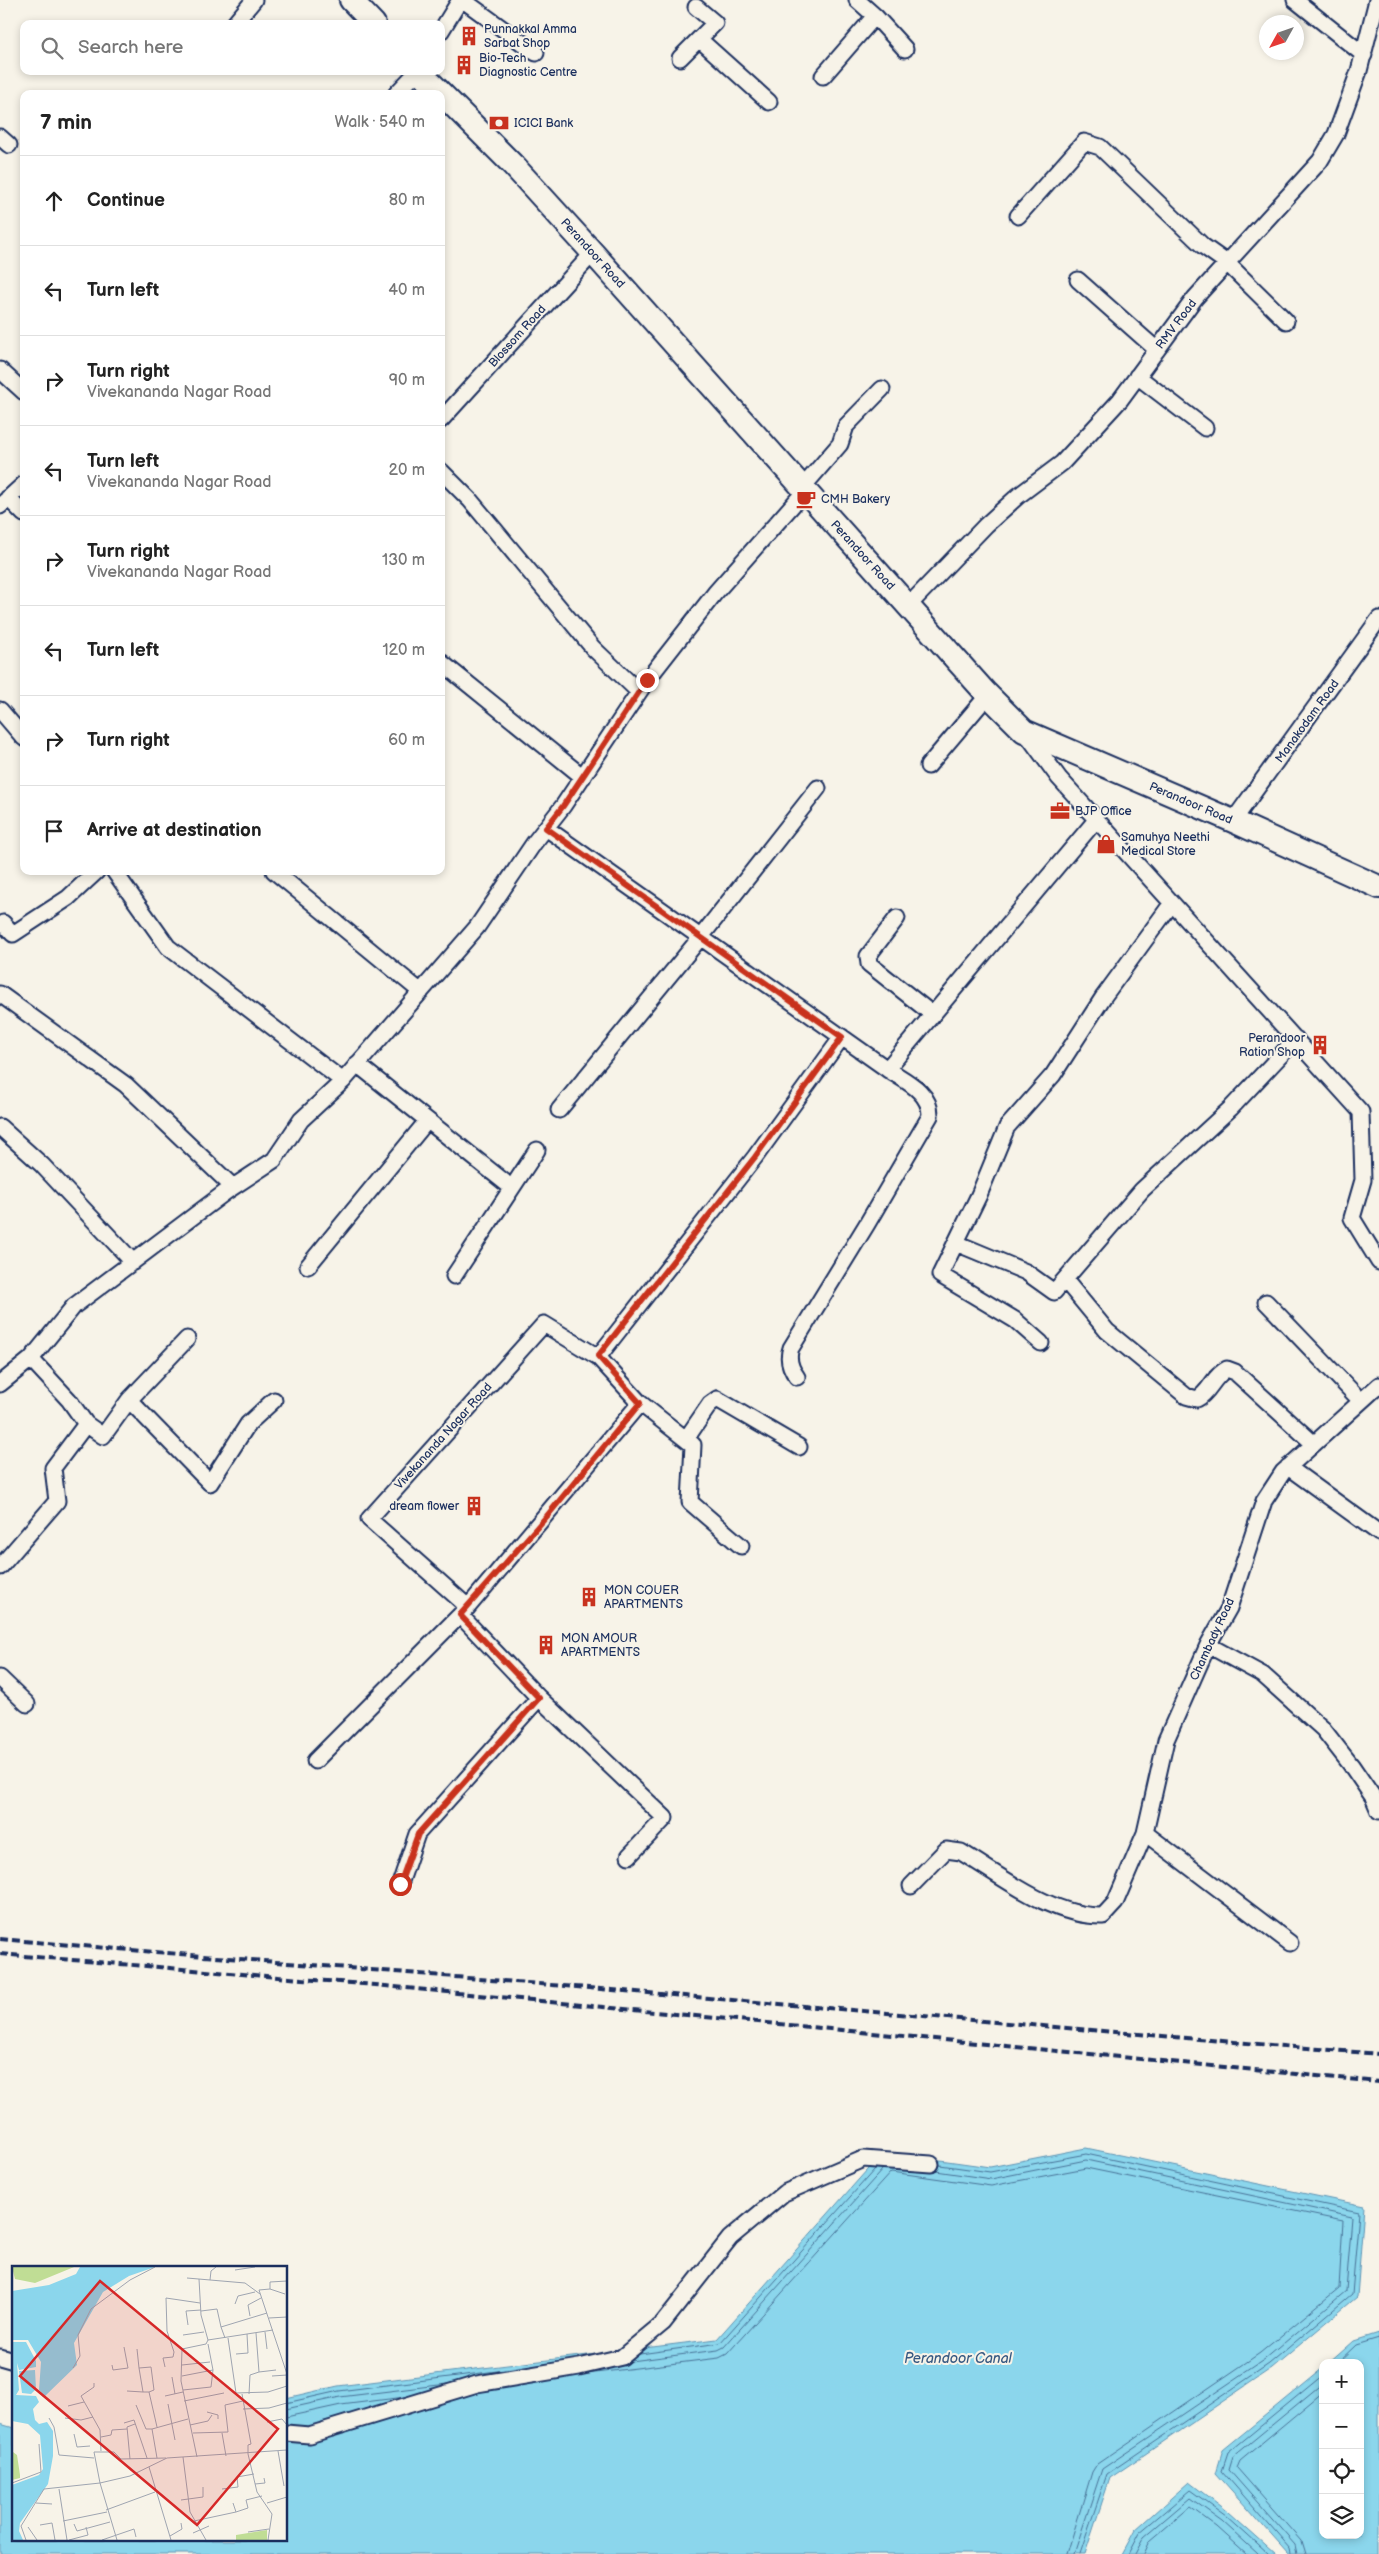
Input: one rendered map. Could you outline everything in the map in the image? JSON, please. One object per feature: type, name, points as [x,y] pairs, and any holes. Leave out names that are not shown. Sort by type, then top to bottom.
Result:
[{"type":"main road","points":[[351,0],[370,20]]},
{"type":"main road","name":"Perandoor Road","points":[[423,75],[438,90]]},
{"type":"main road","name":"Perandoor Road","points":[[445,97],[512,165],[593,253],[988,695],[1024,731],[1233,821],[1379,887]]},
{"type":"street","points":[[237,20],[254,0]]},
{"type":"street","points":[[445,25],[461,0],[536,53]]},
{"type":"street","points":[[857,0],[875,16],[905,49]]},
{"type":"street","points":[[1296,0],[1364,55]]},
{"type":"street","name":"RMV Road","points":[[909,605],[986,525],[1018,496],[1062,463],[1120,400],[1195,298],[1320,161],[1336,134],[1364,55],[1377,0]]},
{"type":"street","points":[[680,58],[715,23],[694,2]]},
{"type":"street","points":[[823,76],[875,16]]},
{"type":"street","points":[[698,39],[769,102]]},
{"type":"street","points":[[400,90],[415,75]]},
{"type":"street","points":[[1018,216],[1084,142],[1100,147],[1203,246],[1227,263],[1286,321]]},
{"type":"street","name":"Blossom Road","points":[[445,416],[593,253]]},
{"type":"street","points":[[1078,280],[1157,350]]},
{"type":"street","points":[[0,370],[20,388]]},
{"type":"street","points":[[1137,376],[1205,428]]},
{"type":"street","points":[[0,1384],[31,1359],[74,1306],[233,1188],[274,1160],[301,1120],[343,1081],[477,926],[583,777],[640,692],[715,593],[804,490],[840,444],[846,426],[882,389]]},
{"type":"street","points":[[445,475],[470,500],[593,648],[640,692]]},
{"type":"street","points":[[20,488],[4,502],[20,512]]},
{"type":"street","name":"Manakodam Road","points":[[1233,821],[1379,619]]},
{"type":"street","points":[[445,665],[583,777]]},
{"type":"street","points":[[928,766],[988,695]]},
{"type":"street","points":[[0,710],[20,733]]},
{"type":"street","points":[[1024,731],[1059,778],[1096,820],[1361,1112],[1364,1138],[1363,1180],[1352,1218],[1379,1262]]},
{"type":"street","points":[[559,1110],[700,938],[818,788]]},
{"type":"street","points":[[887,1069],[1096,820]]},
{"type":"street","points":[[546,828],[925,1096],[930,1108],[930,1116],[872,1216],[790,1348],[788,1355],[797,1377]]},
{"type":"street","points":[[0,925],[3,923],[12,934],[68,898],[93,875]]},
{"type":"street","points":[[117,875],[168,947],[343,1081]]},
{"type":"street","points":[[279,875],[421,992]]},
{"type":"street","points":[[1041,1343],[1014,1320],[940,1275],[979,1195],[1007,1126],[1053,1075],[1104,996],[1172,903]]},
{"type":"street","points":[[898,918],[868,956],[868,964],[932,1014]]},
{"type":"street","points":[[0,994],[126,1085],[233,1188]]},
{"type":"street","points":[[598,1356],[755,1157],[842,1037]]},
{"type":"street","points":[[956,1243],[1026,1272],[1054,1292],[1142,1190],[1231,1108],[1296,1039]]},
{"type":"street","points":[[357,1064],[512,1188]]},
{"type":"street","points":[[308,1266],[428,1121]]},
{"type":"street","points":[[0,1127],[42,1164],[133,1262]]},
{"type":"street","points":[[454,1276],[537,1150]]},
{"type":"street","points":[[1065,1280],[1107,1331],[1186,1396],[1197,1399],[1204,1395],[1220,1372],[1227,1369],[1235,1372],[1314,1444]]},
{"type":"street","points":[[1266,1302],[1361,1401]]},
{"type":"street","name":"Vivekananda Nagar Road","points":[[464,1611],[369,1519],[544,1324],[598,1356],[640,1403],[686,1439]]},
{"type":"street","points":[[31,1359],[69,1400],[86,1424],[103,1436],[129,1400],[187,1340]]},
{"type":"street","name":"Chambady Road","points":[[911,1886],[946,1850],[961,1852],[1056,1909],[1092,1916],[1103,1916],[1115,1903],[1145,1833],[1166,1740],[1208,1646],[1229,1608],[1264,1501],[1288,1467],[1379,1385]]},
{"type":"street","points":[[740,1546],[690,1502],[693,1445],[686,1439],[710,1404],[717,1399],[799,1447]]},
{"type":"street","points":[[129,1400],[210,1483],[248,1424],[274,1400]]},
{"type":"street","points":[[316,1761],[464,1611],[640,1403]]},
{"type":"street","points":[[0,1567],[57,1501],[53,1468],[86,1424]]},
{"type":"street","points":[[1288,1467],[1379,1532]]},
{"type":"street","points":[[464,1611],[539,1698],[665,1818],[629,1856]]},
{"type":"street","points":[[1208,1646],[1263,1675],[1323,1730],[1357,1773],[1373,1797],[1379,1811]]},
{"type":"street","points":[[0,1678],[27,1704]]},
{"type":"street","points":[[400,1884],[418,1834],[539,1698]]},
{"type":"street","points":[[1145,1833],[1290,1944]]},
{"type":"street","points":[[288,2433],[309,2435],[478,2384],[579,2367],[622,2356],[663,2323],[730,2238],[784,2193],[863,2159],[931,2164]]},
{"type":"water","name":"Perandoor Canal","points":[[1086,2148],[1364,2206],[1357,2297],[1272,2368],[1110,2478],[1085,2554],[0,2554],[0,2424],[12,2427],[12,2542],[288,2542],[288,2398],[338,2386],[717,2339],[883,2152],[990,2167]]},
{"type":"water","points":[[1379,2333],[1379,2554],[1288,2554],[1216,2473],[1223,2450],[1319,2371],[1319,2539],[1364,2539],[1364,2359],[1334,2359],[1354,2341]]},
{"type":"water","points":[[1189,2482],[1229,2513],[1275,2554],[1122,2554],[1135,2530]]},
{"type":"railway","points":[[0,1939],[1379,2054]]},
{"type":"railway","points":[[0,1954],[375,1985],[1379,2082]]},
{"type":"place","name":"Punnakkal Amma Sarbat Shop","points":[[469,36]]},
{"type":"place","name":"Bio-Tech Diagnostic Centre","points":[[464,65]]},
{"type":"place","name":"ICICI Bank","points":[[499,123]]},
{"type":"place","name":"CMH Bakery","points":[[806,499]]},
{"type":"place","name":"BJP Office","points":[[1060,811]]},
{"type":"place","name":"Samuhya Neethi Medical Store","points":[[1106,844]]},
{"type":"place","name":"Perandoor Ration Shop","points":[[1320,1045]]},
{"type":"place","name":"dream flower","points":[[474,1506]]},
{"type":"place","name":"MON COUER APARTMENTS","points":[[589,1597]]},
{"type":"place","name":"MON AMOUR APARTMENTS","points":[[546,1645]]},
{"type":"route","points":[[400,1884],[418,1834],[539,1698],[460,1615],[547,1516],[640,1403],[598,1356],[755,1157],[842,1037],[546,828],[563,806],[647,680]]}]
